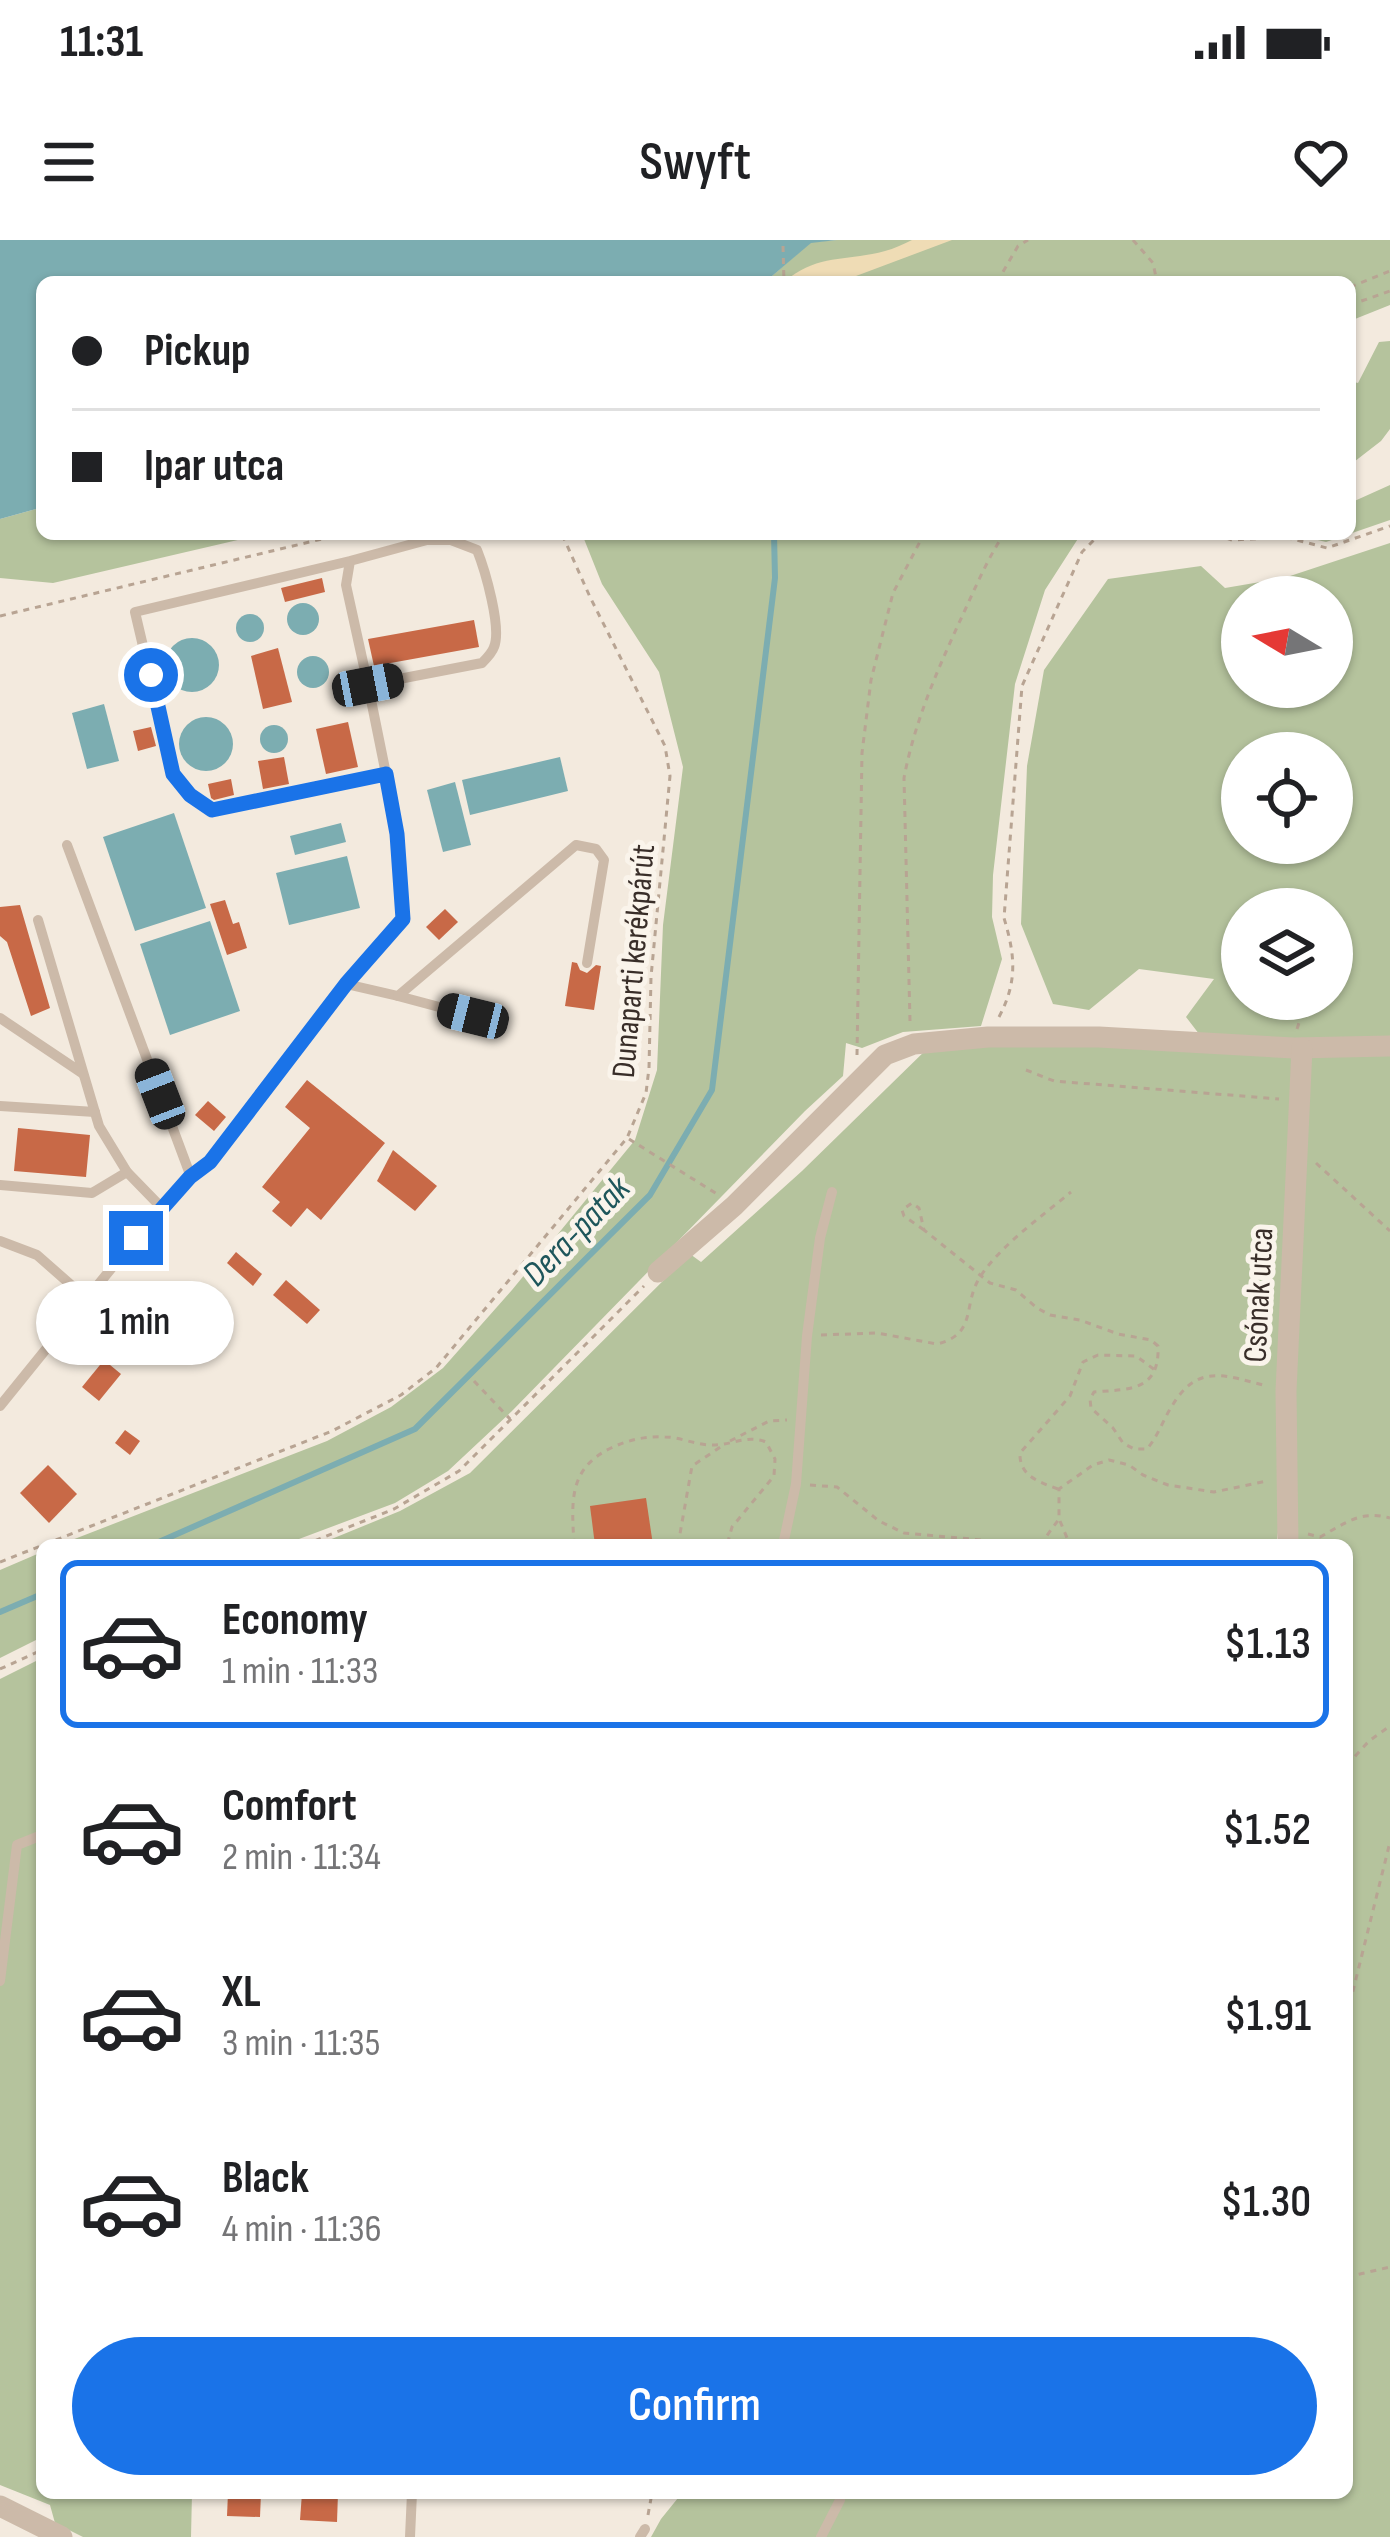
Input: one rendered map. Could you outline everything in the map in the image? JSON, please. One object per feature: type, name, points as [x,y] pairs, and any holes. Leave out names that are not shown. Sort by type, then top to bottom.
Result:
[{"type":"street","points":[[658,1272],[734,1206],[885,1055],[914,1044],[988,1037],[1099,1037],[1291,1048],[1390,1046]]},
{"type":"street","name":"Csónak utca","points":[[1289,1537],[1286,1391],[1299,1102],[1291,1048]]},
{"type":"street","points":[[0,2506],[62,2537]]},
{"type":"lane","points":[[368,685],[482,663],[494,651],[488,578],[477,550],[451,540],[428,540],[135,612],[173,774],[190,795],[212,810],[386,774]]},
{"type":"lane","points":[[0,1406],[161,1207],[210,1162],[346,984],[403,919],[399,851],[386,774],[346,585],[350,561]]},
{"type":"lane","points":[[398,996],[576,844],[596,849],[604,860],[587,963]]},
{"type":"lane","points":[[67,845],[190,1177]]},
{"type":"lane","points":[[486,937],[489,919]]},
{"type":"lane","points":[[38,920],[100,1126],[127,1172],[161,1207]]},
{"type":"lane","points":[[346,984],[473,1016]]},
{"type":"lane","points":[[0,1018],[84,1074]]},
{"type":"lane","points":[[0,1106],[95,1112]]},
{"type":"lane","points":[[0,1185],[92,1193],[127,1172]]},
{"type":"lane","points":[[784,1539],[796,1484],[820,1238],[832,1192]]},
{"type":"lane","points":[[0,1240],[37,1255],[87,1299]]},
{"type":"lane","points":[[0,1380],[12,1391]]},
{"type":"lane","points":[[0,1981],[17,1845],[36,1837]]},
{"type":"lane","points":[[410,2537],[412,2499]]},
{"type":"lane","points":[[821,2537],[840,2500]]},
{"type":"path","points":[[1001,276],[1018,246],[1028,240]]},
{"type":"path","points":[[1133,240],[1154,263],[1156,276]]},
{"type":"path","points":[[783,246],[784,276]]},
{"type":"path","points":[[1356,285],[1390,271]]},
{"type":"path","points":[[1356,303],[1390,291]]},
{"type":"path","points":[[1356,538],[1390,526]]},
{"type":"path","points":[[0,616],[318,540]]},
{"type":"path","name":"Dunaparti kerékpárút","points":[[58,1539],[332,1431],[401,1395],[436,1368],[627,1138],[646,1094],[651,977],[670,776],[665,746],[565,540]]},
{"type":"path","points":[[857,1024],[862,753],[872,680],[893,593],[921,540]]},
{"type":"path","points":[[914,1044],[904,778],[940,664],[1000,540]]},
{"type":"path","points":[[988,1037],[1010,996],[1014,952],[1004,918],[1022,686],[1082,551],[1094,540]]},
{"type":"path","points":[[1296,540],[1327,548],[1350,540]]},
{"type":"path","points":[[1291,1048],[1300,1020]]},
{"type":"path","points":[[1026,1070],[1054,1081],[1299,1102]]},
{"type":"path","points":[[627,1138],[710,1190]]},
{"type":"path","points":[[1297,1145],[1390,1231]]},
{"type":"path","points":[[807,1336],[877,1333],[946,1342],[967,1322],[980,1276],[1018,1236],[1071,1192]]},
{"type":"path","points":[[923,1229],[980,1276],[1016,1290],[1050,1315],[1151,1340],[1158,1346],[1155,1370],[1144,1384],[1122,1392],[1094,1392],[1090,1399],[1091,1408],[1134,1449],[1153,1442],[1186,1386],[1208,1375],[1286,1391]]},
{"type":"path","points":[[319,1539],[394,1509],[460,1471],[658,1272]]},
{"type":"path","points":[[1059,1489],[1025,1473],[1019,1453],[1070,1396],[1083,1362],[1097,1355],[1136,1356],[1155,1370]]},
{"type":"path","points":[[474,1381],[512,1421]]},
{"type":"path","points":[[679,1539],[692,1466],[769,1421],[801,1420]]},
{"type":"path","points":[[574,1539],[574,1490],[580,1471],[598,1454],[631,1439],[667,1437],[713,1446],[752,1436],[766,1442],[775,1459],[774,1476],[732,1528],[729,1539]]},
{"type":"path","points":[[1059,1489],[1093,1465],[1109,1460],[1168,1485],[1214,1492],[1286,1480]]},
{"type":"path","points":[[796,1484],[837,1487],[879,1521],[904,1533],[972,1539]]},
{"type":"path","points":[[1059,1489],[1059,1519],[1067,1539]]},
{"type":"path","points":[[1289,1537],[1320,1537],[1371,1513],[1390,1518]]},
{"type":"path","points":[[1045,1539],[1059,1519]]},
{"type":"path","points":[[904,1533],[904,1539]]},
{"type":"path","name":"Dunaparti kerékpárút","points":[[0,1562],[36,1548]]},
{"type":"path","points":[[0,1670],[36,1653]]},
{"type":"path","points":[[1353,1758],[1390,1726]]},
{"type":"path","points":[[1353,1990],[1390,1842]]},
{"type":"path","points":[[1353,2276],[1390,2267]]},
{"type":"path","points":[[643,2533],[651,2499]]},
{"type":"green space","points":[[1390,240],[1390,305],[1356,319],[1356,276],[772,276],[811,242]]},
{"type":"green space","points":[[1390,341],[1390,429],[1356,460],[1356,382],[1379,342]]},
{"type":"green space","points":[[1390,485],[1390,520],[1356,532],[1356,500]]},
{"type":"green space","points":[[36,509],[36,540],[238,540],[53,583],[0,578],[0,519]]},
{"type":"green space","points":[[584,540],[1077,540],[1045,590],[1015,684],[993,875],[992,917],[1002,959],[981,1026],[903,1032],[862,1048],[846,1043],[843,1076],[512,1411],[448,1471],[395,1503],[299,1539],[74,1539],[327,1441],[391,1407],[443,1368],[635,1140],[657,1070],[663,925],[683,767],[659,672],[602,584]]},
{"type":"green space","points":[[1390,543],[1390,2537],[651,2537],[677,2499],[1353,2499],[1353,1539],[1292,1539],[1297,1053],[1277,1539],[332,1539],[400,1511],[470,1473],[690,1254],[701,1262],[930,1046],[1206,1043],[1186,1017],[1214,979],[1139,969],[1089,1010],[1053,1004],[1021,924],[1027,766],[1044,670],[1108,579],[1201,566],[1221,584],[1221,708],[1353,708],[1353,576],[1290,576]]},
{"type":"green space","points":[[36,1555],[36,1640],[0,1658],[0,1570]]},
{"type":"green space","points":[[36,1661],[36,2499],[192,2499],[191,2537],[83,2537],[55,2523],[50,2505],[0,2485],[0,1679]]},
{"type":"sand","points":[[912,240],[952,240],[856,276],[792,276],[820,262],[885,251]]},
{"type":"water","points":[[0,240],[837,240],[811,243],[772,276],[36,276],[36,509],[0,519]]},
{"type":"water","points":[[303,603],[314,608],[319,619],[314,630],[303,635],[292,630],[287,619],[292,608]]},
{"type":"water","points":[[250,614],[260,618],[264,628],[260,638],[250,642],[240,638],[236,628],[240,618]]},
{"type":"water","points":[[192,638],[211,646],[219,665],[211,684],[192,692],[173,684],[165,665],[173,646]]},
{"type":"water","points":[[313,656],[324,661],[329,672],[324,683],[313,688],[302,683],[297,672],[302,661]]},
{"type":"water","points":[[104,704],[119,761],[87,769],[72,713]]},
{"type":"water","points":[[206,717],[225,725],[233,744],[225,763],[206,771],[187,763],[179,744],[187,725]]},
{"type":"water","points":[[274,725],[284,729],[288,739],[284,749],[274,753],[264,749],[260,739],[264,729]]},
{"type":"water","points":[[560,757],[568,791],[470,815],[462,780]]},
{"type":"water","points":[[455,782],[471,845],[443,852],[427,790]]},
{"type":"water","points":[[174,813],[206,908],[135,931],[103,837]]},
{"type":"water","points":[[341,823],[346,842],[295,855],[290,836]]},
{"type":"water","points":[[347,856],[360,908],[289,925],[276,873]]},
{"type":"water","points":[[210,921],[240,1011],[170,1035],[140,944]]},
{"type":"building","points":[[322,578],[325,592],[285,602],[281,588]]},
{"type":"building","points":[[474,620],[479,647],[374,666],[368,639]]},
{"type":"building","points":[[278,648],[292,702],[263,709],[251,656]]},
{"type":"building","points":[[348,722],[358,767],[326,774],[316,729]]},
{"type":"building","points":[[151,727],[156,746],[138,751],[133,731]]},
{"type":"building","points":[[284,757],[289,784],[263,789],[258,761]]},
{"type":"building","points":[[231,779],[234,795],[211,798],[208,784]]},
{"type":"building","points":[[225,900],[247,948],[227,955],[210,904]]},
{"type":"building","points":[[20,905],[50,1008],[31,1016],[7,942],[0,936],[0,907]]},
{"type":"building","points":[[445,909],[458,922],[439,940],[426,927]]},
{"type":"building","points":[[572,962],[587,973],[601,966],[594,1010],[565,1006]]},
{"type":"building","points":[[307,1080],[385,1143],[321,1220],[307,1208],[291,1227],[272,1211],[280,1202],[262,1187],[310,1128],[285,1107]]},
{"type":"building","points":[[208,1101],[226,1117],[214,1131],[195,1115]]},
{"type":"building","points":[[18,1128],[90,1135],[86,1177],[14,1171]]},
{"type":"building","points":[[393,1150],[437,1186],[415,1211],[377,1181]]},
{"type":"building","points":[[236,1252],[262,1274],[253,1286],[227,1263]]},
{"type":"building","points":[[286,1280],[320,1310],[307,1324],[273,1295]]},
{"type":"building","points":[[104,1360],[121,1374],[99,1401],[82,1387]]},
{"type":"building","points":[[125,1430],[140,1441],[130,1455],[115,1443]]},
{"type":"building","points":[[48,1465],[77,1494],[49,1523],[20,1493]]},
{"type":"building","points":[[646,1498],[652,1539],[594,1539],[590,1506]]},
{"type":"building","points":[[228,2499],[261,2499],[260,2517],[227,2516]]},
{"type":"building","points":[[302,2499],[338,2499],[337,2522],[300,2520]]},
{"type":"waterway","name":"Dera-patak","points":[[166,1539],[415,1429],[650,1195],[712,1090],[775,578],[774,540]]},
{"type":"waterway","name":"Dera-patak","points":[[0,1612],[36,1597]]},
{"type":"route","points":[[136,1238],[190,1177],[210,1162],[346,984],[403,919],[403,885],[386,774],[212,810],[190,795],[173,774],[151,675]]}]
